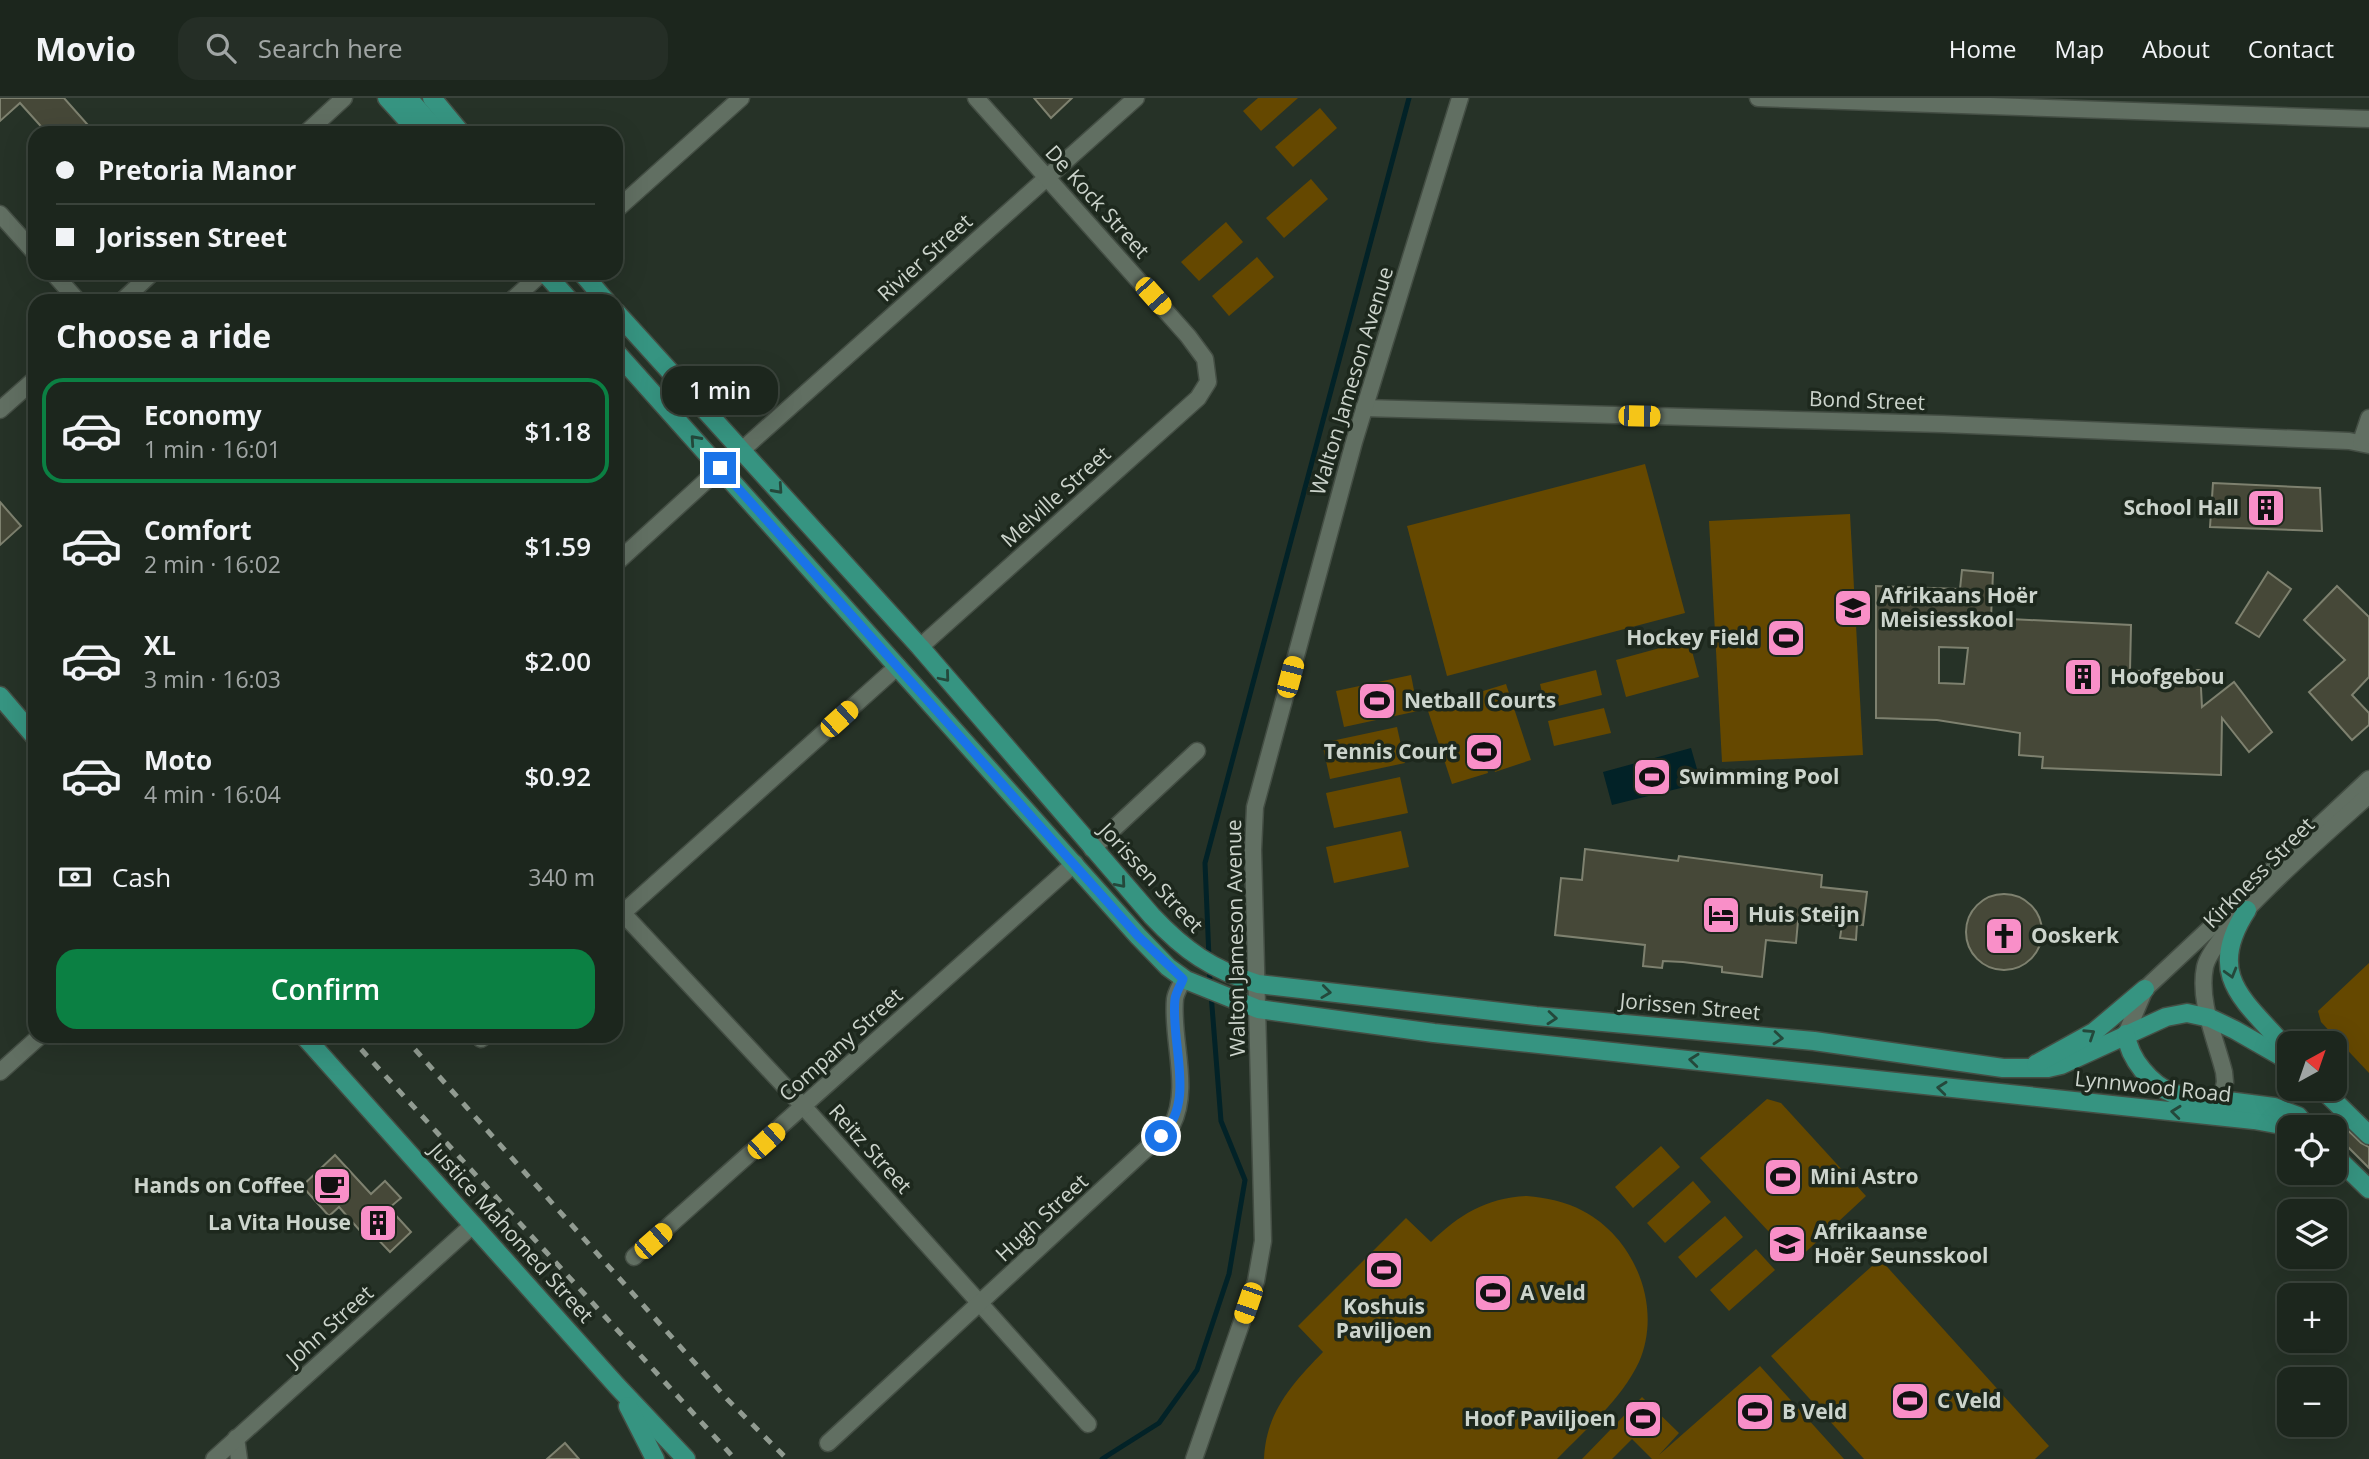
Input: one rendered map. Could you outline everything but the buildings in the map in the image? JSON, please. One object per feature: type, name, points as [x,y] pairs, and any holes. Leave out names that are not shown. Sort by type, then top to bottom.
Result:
[{"type":"main road","points":[[387,98],[413,126]]},
{"type":"main road","points":[[408,98],[433,126]]},
{"type":"main road","points":[[432,98],[455,126]]},
{"type":"main road","points":[[550,280],[564,294]]},
{"type":"main road","points":[[588,280],[600,294]]},
{"type":"main road","name":"Jorissen Street","points":[[623,320],[920,647],[1152,916],[1188,951],[1253,995],[1536,1016],[1814,1041],[2003,1068]]},
{"type":"main road","name":"Jorissen Street","points":[[623,360],[1138,936],[1184,979],[1434,1033],[2009,1096]]},
{"type":"main road","points":[[0,696],[28,729]]},
{"type":"main road","points":[[2247,910],[2232,932],[2228,967],[2237,990],[2277,1037]]},
{"type":"main road","points":[[2030,1068],[2094,1032],[2145,989]]},
{"type":"main road","name":"Lynnwood Road","points":[[2003,1068],[2048,1068],[2080,1058],[2166,1017],[2188,1013],[2210,1018],[2277,1054]]},
{"type":"main road","points":[[2126,1034],[2133,1056],[2164,1090],[2219,1108],[2274,1107],[2298,1115]]},
{"type":"main road","points":[[1810,1073],[1814,1041]]},
{"type":"main road","name":"Justice Mahomed Street","points":[[310,1043],[685,1459]]},
{"type":"main road","name":"Lynnwood Road","points":[[2009,1096],[2219,1108],[2277,1123]]},
{"type":"main road","points":[[2334,1101],[2369,1135]]},
{"type":"main road","points":[[2347,1168],[2369,1189]]},
{"type":"main road","points":[[617,1386],[655,1459]]},
{"type":"street","points":[[314,126],[344,98]]},
{"type":"street","points":[[623,204],[741,98]]},
{"type":"street","name":"De Kock Street","points":[[975,98],[1188,335],[1205,359],[1208,371]]},
{"type":"street","name":"Rivier Street","points":[[742,450],[1136,98]]},
{"type":"street","name":"Walton Jameson Avenue","points":[[1194,1459],[1256,1281],[1264,1241],[1253,995],[1255,807],[1364,408],[1460,98]]},
{"type":"street","points":[[1758,98],[2150,105],[2369,119]]},
{"type":"street","points":[[0,214],[28,245]]},
{"type":"street","points":[[59,280],[72,294]]},
{"type":"street","points":[[130,294],[144,280]]},
{"type":"street","points":[[519,294],[536,280]]},
{"type":"street","name":"Melville Street","points":[[920,647],[1198,397],[1207,385],[1208,371]]},
{"type":"street","points":[[0,410],[28,385]]},
{"type":"street","name":"Bond Street","points":[[1364,408],[1941,424],[2365,444]]},
{"type":"street","points":[[2365,444],[2369,418]]},
{"type":"street","points":[[623,557],[720,468]]},
{"type":"street","points":[[623,909],[898,666]]},
{"type":"street","points":[[1092,849],[1196,751]]},
{"type":"street","name":"Kirkness Street","points":[[2126,1034],[2145,989],[2369,779]]},
{"type":"street","name":"Kirkness Street","points":[[2219,1108],[2224,1072],[2210,1018],[2204,981],[2206,965],[2223,934],[2369,794]]},
{"type":"street","name":"Company Street","points":[[634,1257],[1075,863]]},
{"type":"street","name":"Reitz Street","points":[[623,918],[804,1107],[1088,1424]]},
{"type":"street","name":"Hugh Street","points":[[828,1443],[1172,1125],[1177,1115],[1179,1086],[1175,998],[1184,979]]},
{"type":"street","points":[[0,1072],[32,1043]]},
{"type":"street","name":"John Street","points":[[214,1459],[474,1224]]},
{"type":"street","points":[[236,1438],[239,1459]]},
{"type":"shaded area","points":[[1258,98],[1298,98],[1261,131],[1243,111]]},
{"type":"shaded area","points":[[1320,108],[1337,128],[1293,167],[1275,147]]},
{"type":"shaded area","points":[[1311,179],[1328,199],[1284,238],[1266,218]]},
{"type":"shaded area","points":[[1226,222],[1243,242],[1199,281],[1181,262]]},
{"type":"shaded area","points":[[1257,257],[1274,277],[1229,316],[1212,296]]},
{"type":"shaded area","points":[[1645,464],[1685,613],[1447,676],[1407,526]]},
{"type":"shaded area","name":"Hockey Field","points":[[1850,514],[1863,755],[1722,762],[1709,521]]},
{"type":"shaded area","points":[[1689,640],[1699,677],[1626,697],[1616,660]]},
{"type":"shaded area","points":[[1596,670],[1602,695],[1546,709],[1540,684]]},
{"type":"shaded area","name":"Netball Courts","points":[[1411,675],[1418,711],[1344,727],[1336,691]]},
{"type":"shaded area","points":[[1506,684],[1531,760],[1495,772],[1492,764],[1486,765],[1488,773],[1452,784],[1427,708],[1463,697],[1467,707],[1473,704],[1470,695]]},
{"type":"shaded area","points":[[1604,708],[1611,733],[1554,746],[1548,721]]},
{"type":"shaded area","points":[[1397,727],[1405,763],[1330,779],[1322,743]]},
{"type":"shaded area","points":[[1400,777],[1408,813],[1334,828],[1326,793]]},
{"type":"shaded area","points":[[1401,831],[1409,867],[1334,883],[1326,847]]},
{"type":"shaded area","points":[[2369,963],[2369,1073],[2347,1050],[2347,1031],[2329,1031],[2321,1022],[2318,1011]]},
{"type":"shaded area","name":"Mini Astro","points":[[1767,1099],[1781,1103],[1866,1196],[1796,1261],[1700,1158]]},
{"type":"shaded area","points":[[1661,1146],[1680,1167],[1633,1208],[1615,1187]]},
{"type":"shaded area","points":[[1693,1181],[1711,1202],[1665,1243],[1647,1223]]},
{"type":"shaded area","points":[[1527,1196],[1569,1205],[1601,1223],[1617,1238],[1630,1256],[1646,1297],[1646,1341],[1639,1362],[1613,1401],[1557,1459],[1264,1459],[1275,1413],[1291,1388],[1323,1352],[1298,1326],[1406,1218],[1431,1242],[1463,1216],[1486,1204]]},
{"type":"shaded area","points":[[1725,1216],[1743,1237],[1696,1278],[1678,1257]]},
{"type":"shaded area","points":[[1756,1249],[1775,1270],[1729,1311],[1710,1290]]},
{"type":"shaded area","name":"C Veld","points":[[1880,1259],[2049,1446],[2035,1459],[1864,1459],[1771,1356]]},
{"type":"shaded area","name":"B Veld","points":[[1760,1366],[1844,1459],[1652,1459],[1632,1439],[1612,1459],[1582,1459],[1642,1397],[1679,1433],[1659,1455]]},
{"type":"water","name":"Swimming Pool","points":[[1691,748],[1701,783],[1612,805],[1603,772]]},
{"type":"waterway","points":[[1209,958],[1205,863],[1409,98]]},
{"type":"waterway","points":[[1102,1459],[1159,1423],[1197,1370],[1229,1274],[1245,1180],[1221,1121],[1209,968]]},
{"type":"railway","points":[[355,1043],[735,1459]]},
{"type":"railway","points":[[409,1043],[727,1399],[787,1459]]},
{"type":"place","name":"School Hall","points":[[2266,508]]},
{"type":"place","name":"Afrikaans Hoër Meisiesskool","points":[[1853,608]]},
{"type":"place","name":"Hockey Field","points":[[1786,638]]},
{"type":"place","name":"Hoofgebou","points":[[2083,677]]},
{"type":"place","name":"Netball Courts","points":[[1377,701]]},
{"type":"place","name":"Tennis Court","points":[[1484,752]]},
{"type":"place","name":"Swimming Pool","points":[[1652,777]]},
{"type":"place","name":"Huis Steijn","points":[[1721,915]]},
{"type":"place","name":"Ooskerk","points":[[2004,936]]},
{"type":"place","name":"Mini Astro","points":[[1783,1177]]},
{"type":"place","name":"Hands on Coffee","points":[[332,1186]]},
{"type":"place","name":"La Vita House","points":[[378,1223]]},
{"type":"place","name":"Afrikaanse Hoër Seunsskool","points":[[1787,1244]]},
{"type":"place","name":"Koshuis Paviljoen","points":[[1384,1270]]},
{"type":"place","name":"A Veld","points":[[1493,1293]]},
{"type":"place","name":"C Veld","points":[[1910,1401]]},
{"type":"place","name":"B Veld","points":[[1755,1412]]},
{"type":"place","name":"Hoof Paviljoen","points":[[1643,1419]]},
{"type":"route","points":[[720,468],[1138,936],[1183,979],[1175,998],[1179,1086],[1177,1115],[1161,1136]]}]
